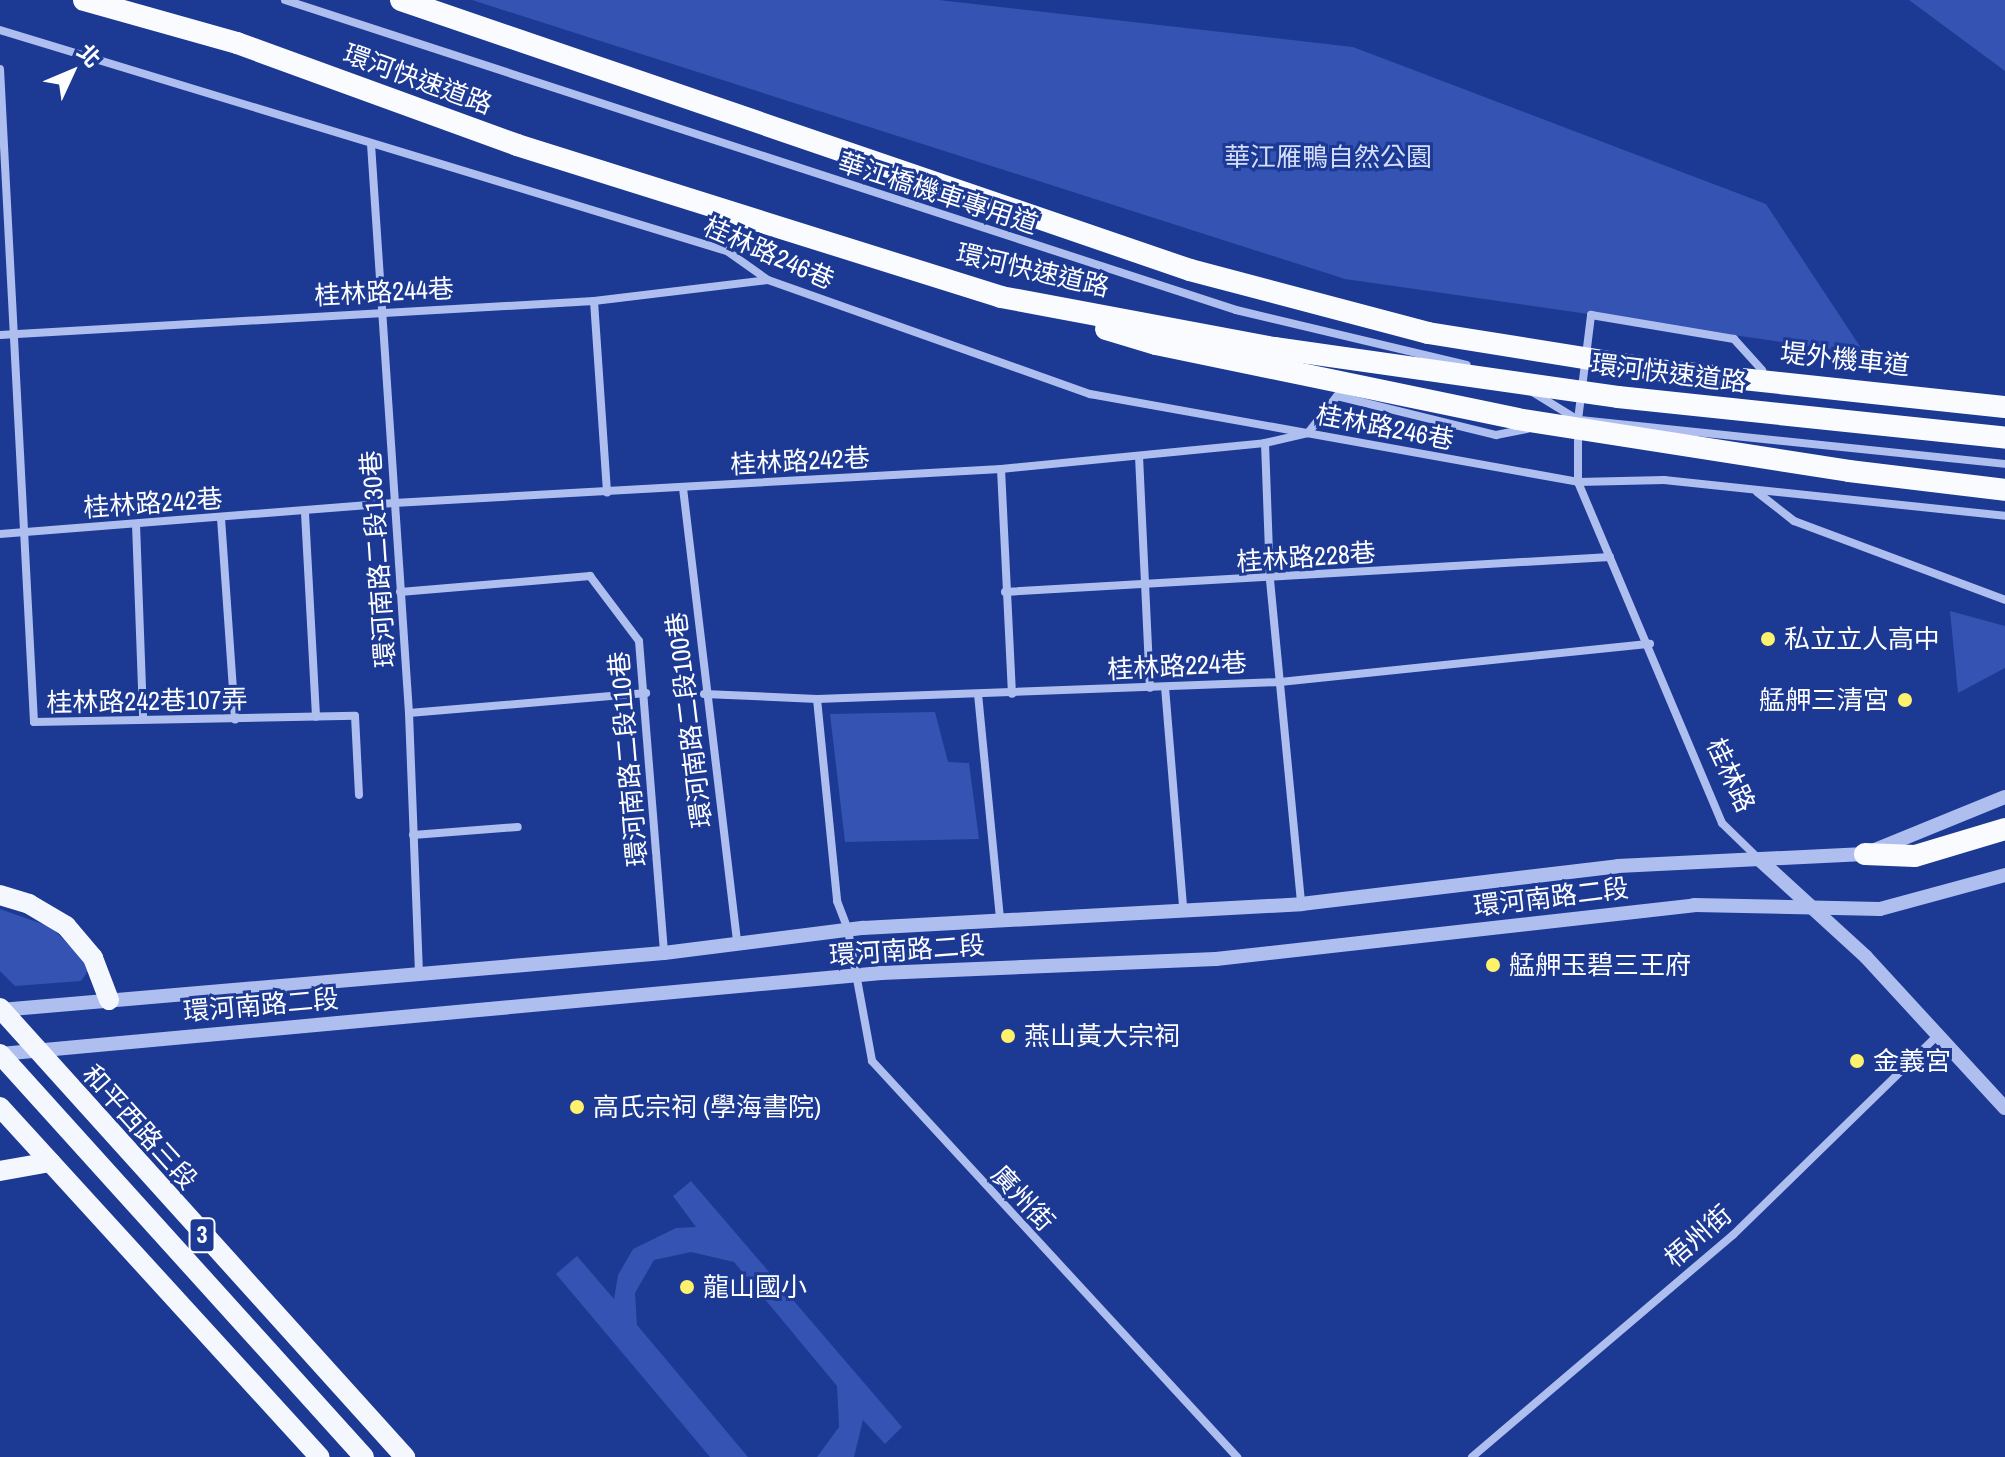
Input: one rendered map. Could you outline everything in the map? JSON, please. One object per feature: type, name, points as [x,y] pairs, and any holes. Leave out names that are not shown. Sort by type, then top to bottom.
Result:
[{"type":"highway","name":"環河快速道路","points":[[84,0],[237,43],[517,145],[1001,297],[1352,359],[1618,397],[2005,438]]},
{"type":"highway","name":"環河快速道路","points":[[401,0],[1190,270],[1428,333],[1658,370],[2005,407]]},
{"type":"highway","points":[[1001,297],[1156,344],[1517,419],[1849,471],[2005,490]]},
{"type":"highway","points":[[1865,854],[1915,856],[1973,842],[2005,829]]},
{"type":"main road","points":[[0,895],[29,904],[66,926],[93,958],[109,1000]]},
{"type":"main road","name":"和平西路三段","points":[[1,1009],[405,1457]]},
{"type":"main road","name":"3","points":[[0,1054],[364,1457]]},
{"type":"main road","name":"3","points":[[0,1107],[320,1457]]},
{"type":"main road","points":[[0,1171],[50,1162]]},
{"type":"street","name":"華江橋機車專用道","points":[[285,0],[1236,310],[1504,374],[1578,420]]},
{"type":"street","name":"桂林路246巷","points":[[0,30],[727,251],[768,280],[1090,394],[1578,482],[1664,480],[2005,516]]},
{"type":"street","name":"桂林路242巷107弄","points":[[0,69],[27,532],[34,722],[355,716],[359,795]]},
{"type":"street","name":"環河南路二段130巷","points":[[371,144],[409,713],[419,972]]},
{"type":"street","name":"桂林路244巷","points":[[0,335],[594,301],[768,280]]},
{"type":"street","points":[[594,301],[607,493]]},
{"type":"street","name":"桂林路","points":[[1762,370],[1734,339],[1591,315],[1578,420],[1578,482],[1650,644],[1722,823],[1817,911],[1939,1034],[2005,1108]]},
{"type":"street","name":"堤外機車道","points":[[1586,349],[1736,372],[1762,370],[2005,397]]},
{"type":"street","points":[[1308,433],[1337,396],[1496,435],[1578,420],[2005,464]]},
{"type":"street","name":"桂林路242巷","points":[[0,534],[305,513],[394,503],[1001,469],[1265,443],[1308,433]]},
{"type":"street","points":[[1265,443],[1270,580],[1301,904]]},
{"type":"street","points":[[1139,456],[1150,688]]},
{"type":"street","points":[[1001,469],[1012,694]]},
{"type":"street","name":"環河南路二段100巷","points":[[683,488],[704,694],[738,946]]},
{"type":"street","points":[[1756,491],[1794,521],[2005,600]]},
{"type":"street","points":[[305,513],[316,717]]},
{"type":"street","points":[[221,518],[235,720]]},
{"type":"street","points":[[136,524],[143,718]]},
{"type":"street","name":"桂林路228巷","points":[[1005,592],[1270,580],[1610,557]]},
{"type":"street","name":"環河南路二段110巷","points":[[400,592],[590,576],[639,641],[646,693],[664,953]]},
{"type":"street","name":"桂林路224巷","points":[[704,694],[817,699],[1280,682],[1650,644]]},
{"type":"street","points":[[1165,687],[1183,907]]},
{"type":"street","points":[[409,713],[646,693]]},
{"type":"street","points":[[978,694],[1000,920]]},
{"type":"street","name":"廣州街","points":[[817,699],[837,901],[848,930],[872,1061],[1237,1457]]},
{"type":"street","name":"環河南路二段","points":[[1,1009],[664,953],[848,930],[1183,907],[1301,904],[1618,866],[1865,854],[2005,797]]},
{"type":"street","points":[[413,835],[518,827]]},
{"type":"street","name":"環河南路二段","points":[[0,1054],[855,975],[1216,959],[1694,905],[1817,911],[1880,909],[2005,875]]},
{"type":"street","name":"梧州街","points":[[1472,1457],[1733,1235],[1939,1034]]},
{"type":"green space","name":"華江雁鴨自然公園","points":[[472,0],[939,0],[1353,47],[1766,204],[1865,354],[1345,279]]},
{"type":"green space","points":[[1909,0],[2005,0],[2005,71]]},
{"type":"green space","points":[[1950,611],[2005,626],[2005,668],[1958,693]]},
{"type":"green space","points":[[935,712],[948,762],[969,763],[979,839],[845,842],[830,714]]},
{"type":"green space","points":[[0,909],[51,927],[82,958],[88,971],[81,981],[15,986],[0,971]]},
{"type":"green space","points":[[691,1181],[902,1427],[885,1444],[863,1420],[854,1457],[817,1457],[839,1427],[837,1386],[734,1262],[691,1252],[654,1260],[635,1293],[637,1325],[748,1457],[710,1457],[556,1274],[577,1256],[614,1299],[618,1275],[633,1249],[676,1228],[696,1227],[673,1196]]},
{"type":"place","name":"私立立人高中","points":[[1768,639]]},
{"type":"place","name":"艋舺三清宮","points":[[1905,700]]},
{"type":"place","name":"艋舺玉碧三王府","points":[[1493,965]]},
{"type":"place","name":"燕山黃大宗祠","points":[[1008,1036]]},
{"type":"place","name":"金義宮","points":[[1857,1061]]},
{"type":"place","name":"高氏宗祠 (學海書院)","points":[[577,1107]]},
{"type":"place","name":"龍山國小","points":[[687,1287]]}]
